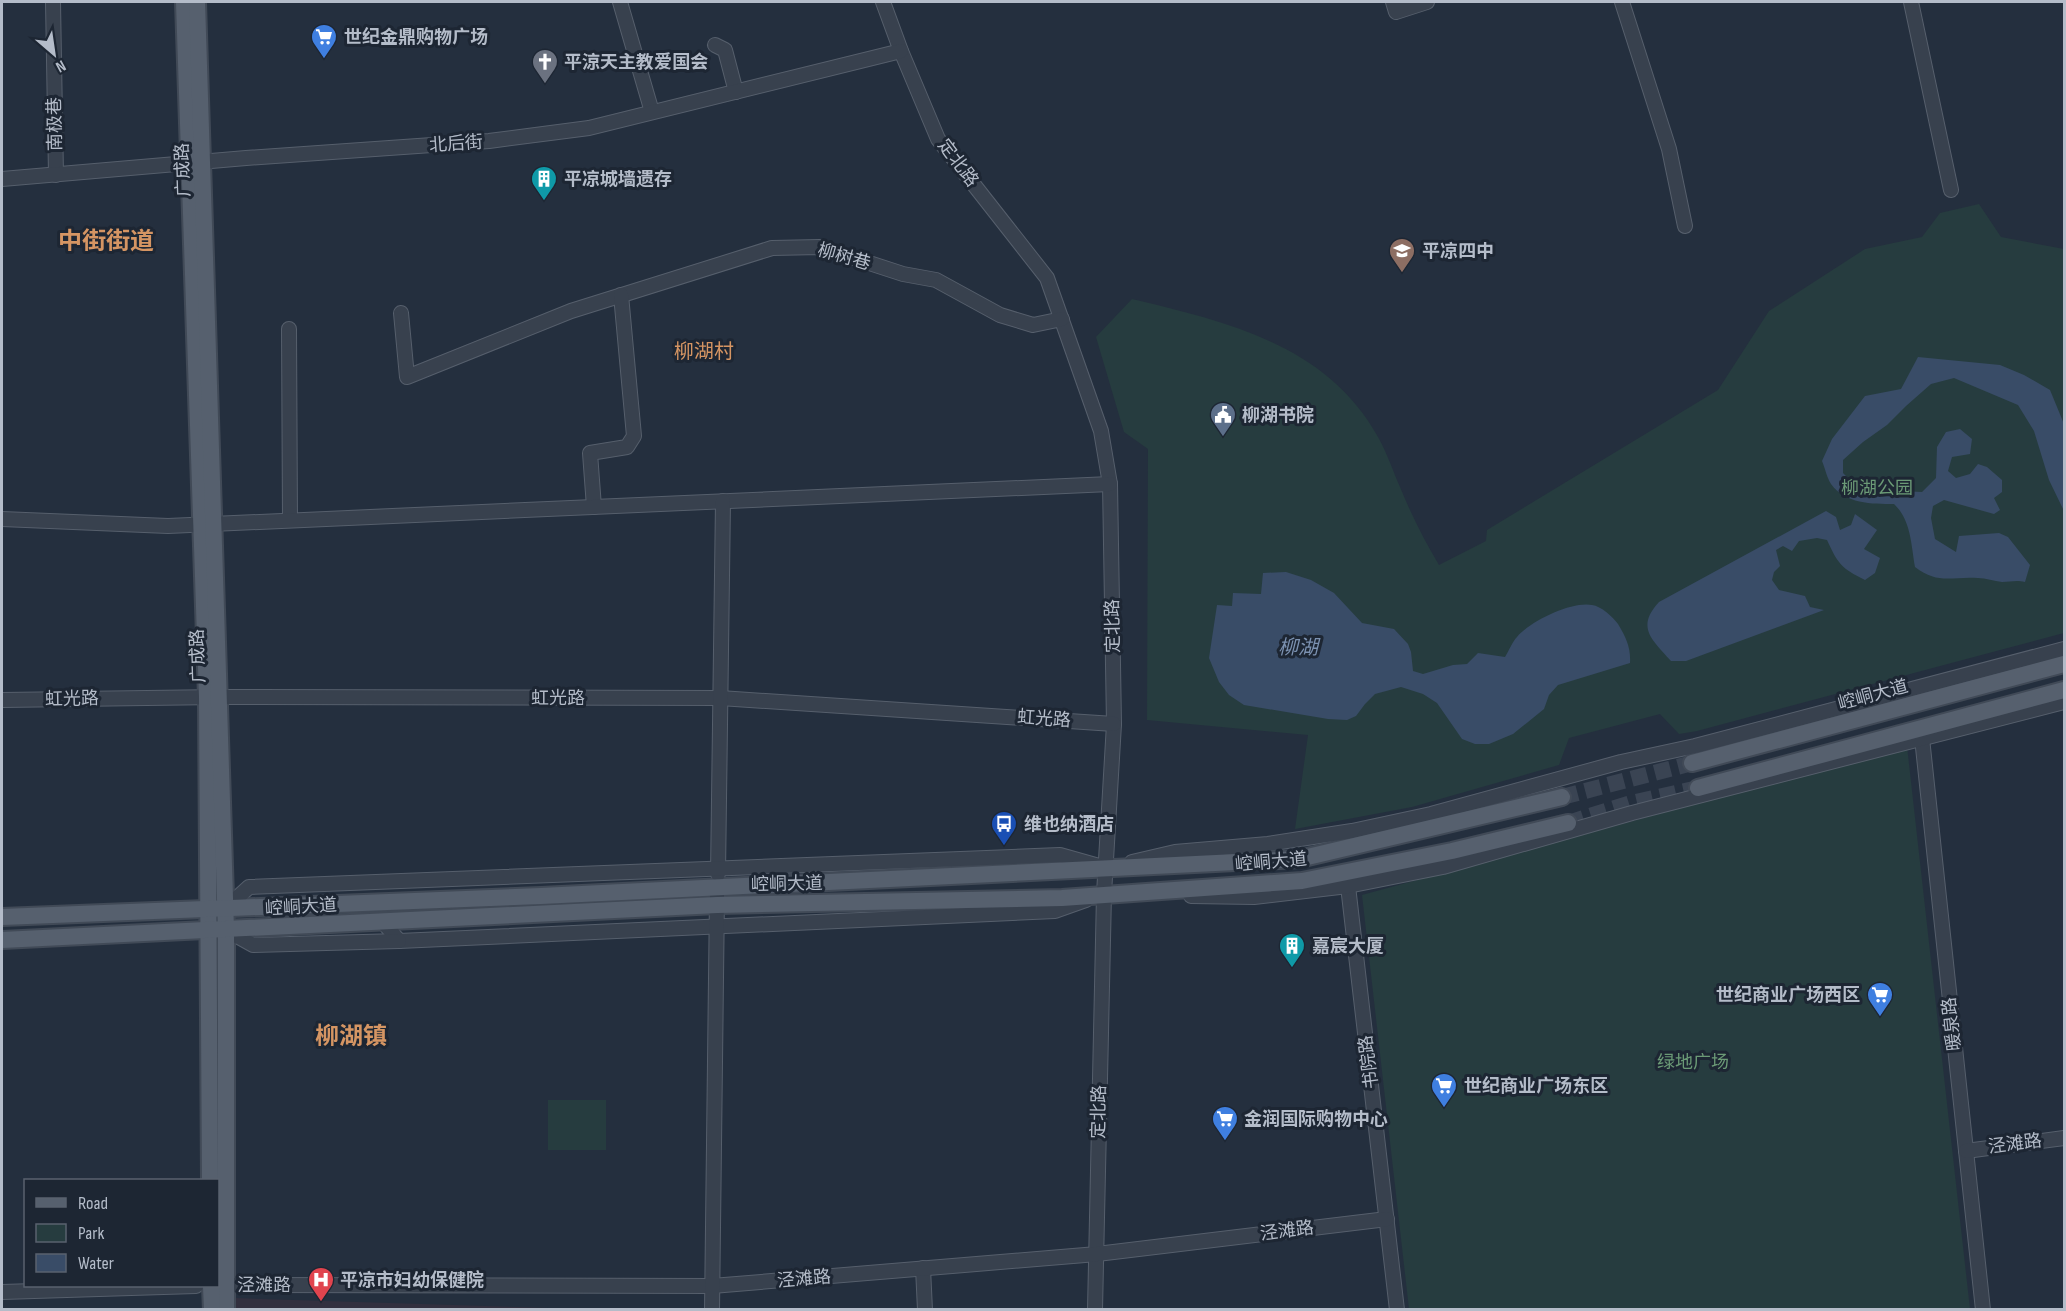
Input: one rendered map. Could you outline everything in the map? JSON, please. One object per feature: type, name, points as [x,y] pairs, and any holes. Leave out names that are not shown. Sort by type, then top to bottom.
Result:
[{"type":"main road","name":"广成路","points":[[184,2],[195,163],[213,697],[226,908],[219,1241]]},
{"type":"main road","name":"广成路","points":[[195,163],[197,2]]},
{"type":"main road","name":"崆峒大道","points":[[1692,763],[2064,664]]},
{"type":"main road","points":[[1698,788],[2064,690]]},
{"type":"main road","name":"广成路","points":[[210,1179],[208,909],[213,697]]},
{"type":"main road","name":"崆峒大道","points":[[2,917],[717,887],[1299,859],[1562,797]]},
{"type":"main road","name":"崆峒大道","points":[[2,940],[717,905],[1062,898],[1302,881],[1452,851],[1568,823]]},
{"type":"main road","name":"广成路","points":[[212,1310],[218,1287]]},
{"type":"main road","name":"广成路","points":[[219,1287],[226,1310]]},
{"type":"street","name":"南极巷","points":[[53,2],[56,174]]},
{"type":"street","points":[[620,2],[652,112]]},
{"type":"street","name":"定北路","points":[[883,2],[938,139],[1047,278],[1101,431],[1110,484],[1114,724],[1104,894],[1095,1310]]},
{"type":"street","points":[[1394,7],[1427,2]]},
{"type":"street","points":[[1622,2],[1669,149],[1685,226]]},
{"type":"street","points":[[1911,2],[1951,190]]},
{"type":"street","points":[[715,45],[725,50],[736,92]]},
{"type":"street","name":"北后街","points":[[2,179],[489,141],[589,128],[901,51]]},
{"type":"street","name":"柳树巷","points":[[402,313],[407,377],[571,311],[772,248],[820,247],[903,274],[936,280],[1000,315],[1033,325],[1062,319]]},
{"type":"street","points":[[594,507],[590,453],[627,447],[634,436],[621,296]]},
{"type":"street","points":[[289,329],[290,520]]},
{"type":"street","points":[[2,519],[168,526],[1110,484]]},
{"type":"street","points":[[712,1310],[723,501]]},
{"type":"street","points":[[226,908],[249,887],[1060,855],[1105,868],[1175,852],[1278,843],[1352,831],[1431,814],[1621,762],[1695,746],[2064,648]]},
{"type":"street","name":"虹光路","points":[[2,700],[213,697],[720,698],[1114,724]]},
{"type":"street","points":[[226,930],[253,945],[399,941],[1055,911],[1104,894],[1254,897],[1348,886],[1443,867],[1632,813],[2064,702]]},
{"type":"street","name":"暖泉路","points":[[1922,738],[1983,1310]]},
{"type":"street","name":"书院路","points":[[1348,886],[1397,1310]]},
{"type":"street","points":[[383,922],[399,941]]},
{"type":"street","name":"泾滩路","points":[[1966,1151],[2064,1138]]},
{"type":"street","name":"泾滩路","points":[[219,1285],[712,1287],[1097,1254],[1387,1220]]},
{"type":"street","points":[[922,1268],[925,1310]]},
{"type":"street","points":[[2,1292],[164,1287]]},
{"type":"shaded area","name":"平凉市妇幼保健院","points":[[234,1298],[581,1309],[235,1310]]},
{"type":"green space","name":"柳湖公园","points":[[1979,204],[2001,237],[2064,249],[2064,633],[1697,731],[1679,734],[1660,714],[1569,738],[1559,765],[1412,807],[1295,829],[1308,735],[1147,720],[1148,449],[1124,432],[1096,337],[1132,299],[1204,317],[1272,342],[1303,359],[1332,380],[1357,406],[1378,437],[1413,517],[1439,565],[1486,541],[1487,530],[1718,390],[1769,311],[1865,249],[1922,237],[1940,213]]},
{"type":"green space","name":"绿地广场","points":[[1907,746],[1970,1309],[1409,1309],[1362,895]]},
{"type":"green space","points":[[548,1100],[606,1100],[606,1150],[548,1150]]},
{"type":"water","points":[[1918,357],[2000,365],[2050,390],[2064,424],[2064,511],[2049,480],[2034,431],[2018,405],[1954,378],[1931,384],[1887,425],[1863,442],[1843,460],[1843,473],[1855,485],[1879,490],[1922,492],[1936,478],[1937,447],[1946,432],[1960,429],[1972,439],[1970,454],[1952,457],[1948,471],[1956,478],[1970,474],[1978,464],[1987,467],[2002,480],[2002,492],[1994,498],[2000,510],[1994,514],[1944,500],[1933,506],[1931,518],[1935,539],[1956,552],[1959,536],[1999,533],[2008,537],[2030,565],[2025,582],[2002,582],[1981,578],[1938,578],[1923,573],[1915,567],[1907,525],[1900,510],[1894,504],[1868,503],[1851,499],[1837,491],[1830,482],[1822,461],[1832,439],[1865,396],[1901,389]]},
{"type":"water","points":[[1826,511],[1836,517],[1840,530],[1851,525],[1855,514],[1877,530],[1864,549],[1880,558],[1875,573],[1865,580],[1850,572],[1834,555],[1827,540],[1817,538],[1799,541],[1792,551],[1783,546],[1776,550],[1780,566],[1774,572],[1772,580],[1779,590],[1805,596],[1810,607],[1824,610],[1686,661],[1671,661],[1653,640],[1649,633],[1648,619],[1659,602]]},
{"type":"water","name":"柳湖","points":[[1286,572],[1311,580],[1334,593],[1362,623],[1394,629],[1408,644],[1413,671],[1423,674],[1453,665],[1467,664],[1478,653],[1505,657],[1515,639],[1531,625],[1563,609],[1584,605],[1599,607],[1616,621],[1630,652],[1630,663],[1558,685],[1549,695],[1544,709],[1513,734],[1489,744],[1475,744],[1462,739],[1437,703],[1423,694],[1401,687],[1375,694],[1356,716],[1347,720],[1244,705],[1229,695],[1219,682],[1209,658],[1217,605],[1232,606],[1233,593],[1261,594],[1263,573]]},
{"type":"tunnel","points":[[1562,797],[1692,763]]},
{"type":"tunnel","points":[[1568,823],[1631,803],[1698,788]]},
{"type":"place","name":"世纪金鼎购物广场","points":[[324,60]]},
{"type":"place","name":"平涼天主教爱国会","points":[[545,85]]},
{"type":"place","name":"平凉城墙遗存","points":[[544,202]]},
{"type":"place","name":"平凉四中","points":[[1402,274]]},
{"type":"place","name":"柳湖书院","points":[[1223,438]]},
{"type":"place","name":"维也纳酒店","points":[[1004,847]]},
{"type":"place","name":"嘉宸大厦","points":[[1292,969]]},
{"type":"place","name":"世纪商业广场西区","points":[[1880,1018]]},
{"type":"place","name":"世纪商业广场东区","points":[[1444,1109]]},
{"type":"place","name":"金润国际购物中心","points":[[1225,1142]]},
{"type":"place","name":"平凉市妇幼保健院","points":[[321,1303]]},
{"type":"district","name":"中街街道","points":[[106,241]]},
{"type":"district","name":"柳湖村","points":[[704,352]]},
{"type":"district","name":"柳湖镇","points":[[351,1036]]}]
